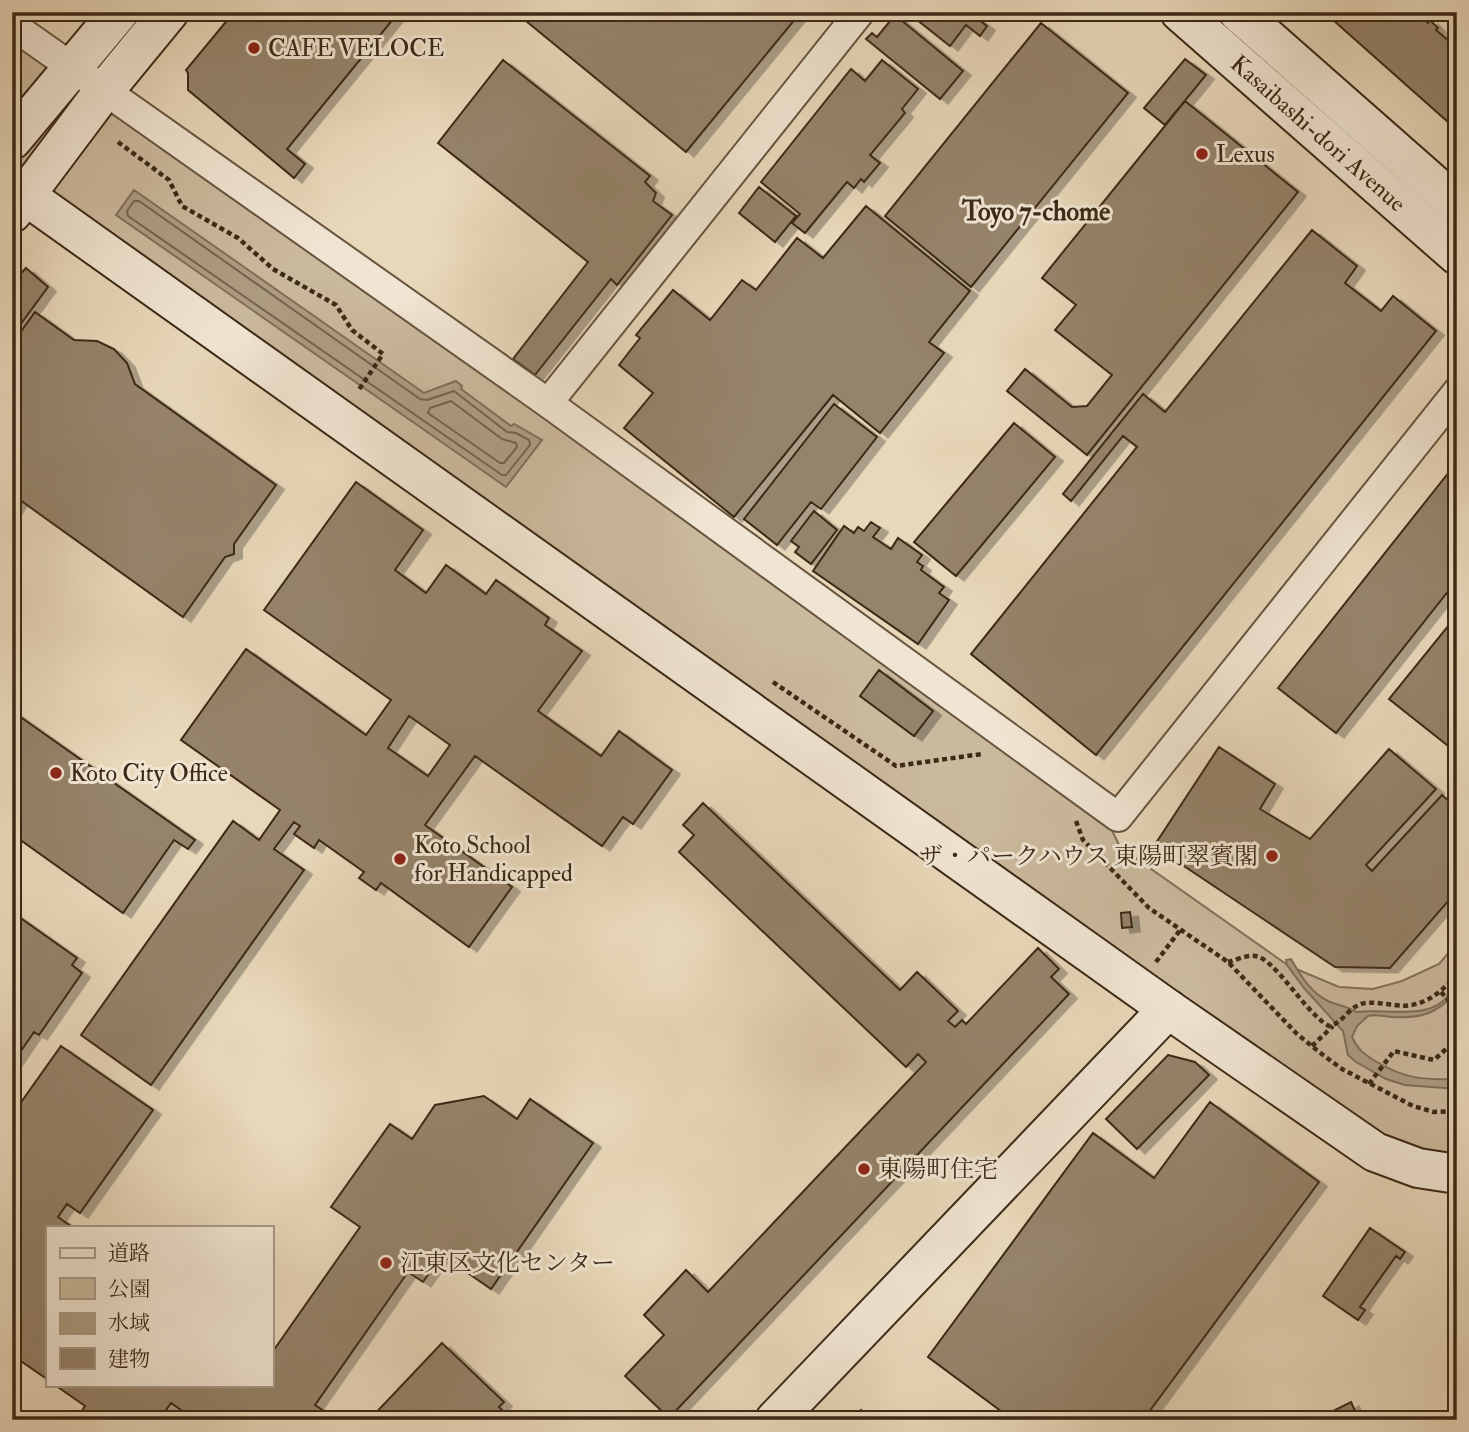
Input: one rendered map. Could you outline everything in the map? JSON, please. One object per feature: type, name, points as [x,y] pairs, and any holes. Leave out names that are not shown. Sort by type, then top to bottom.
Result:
[{"type":"street","points":[[12,140],[119,12]]},
{"type":"street","points":[[169,12],[21,195],[1168,1009],[1375,1152],[1418,1168],[1457,1174]]},
{"type":"street","points":[[548,403],[860,12]]},
{"type":"street","name":"Kasaibashi-dori Avenue","points":[[1180,12],[1457,256]]},
{"type":"street","name":"Kasaibashi-dori Avenue","points":[[1238,12],[1457,205]]},
{"type":"street","points":[[12,25],[68,73],[100,96],[548,403],[1118,817],[1457,392]]},
{"type":"street","points":[[775,1420],[1168,1009]]},
{"type":"path","points":[[118,142],[169,180],[182,206],[238,238],[273,269],[336,305],[352,330],[383,354],[356,393]]},
{"type":"path","points":[[765,676],[896,766],[984,754]]},
{"type":"path","points":[[1073,813],[1083,840],[1149,908],[1228,962],[1271,1009],[1312,1046],[1342,1069],[1413,1107],[1434,1112],[1457,1111]]},
{"type":"path","points":[[1153,965],[1181,929]]},
{"type":"path","points":[[1228,962],[1250,956],[1261,957],[1319,1020],[1329,1026],[1334,1025]]},
{"type":"path","points":[[1312,1046],[1355,1006],[1364,1003],[1423,1003],[1441,992],[1457,975]]},
{"type":"path","points":[[1441,992],[1454,1006],[1449,1011],[1457,1021]]},
{"type":"path","points":[[1369,1084],[1394,1051],[1434,1060],[1457,1039]]},
{"type":"green space","points":[[12,39],[542,412],[1109,824],[1120,847],[1289,966],[1339,987],[1373,989],[1402,981],[1439,964],[1457,943],[1457,1162],[1380,1142],[12,173]]},
{"type":"water","points":[[134,190],[424,393],[456,381],[462,386],[461,389],[511,426],[514,424],[542,440],[506,487],[116,215]]},
{"type":"water","points":[[1291,959],[1307,984],[1323,999],[1356,1012],[1425,1010],[1443,1001],[1457,983],[1457,992],[1435,1010],[1411,1017],[1368,1016],[1357,1026],[1352,1037],[1361,1051],[1396,1072],[1414,1077],[1457,1079],[1457,1089],[1405,1085],[1386,1079],[1356,1062],[1348,1055],[1343,1031],[1287,965],[1286,960]]},
{"type":"building","points":[[234,12],[399,12],[287,149],[305,164],[294,178],[188,90],[186,70]]},
{"type":"building","points":[[515,12],[801,12],[686,152]]},
{"type":"building","points":[[907,12],[977,12],[974,16],[987,26],[980,36],[966,25],[950,46]]},
{"type":"building","points":[[1324,12],[1416,12],[1428,23],[1430,20],[1438,28],[1436,30],[1457,48],[1457,130]]},
{"type":"building","points":[[895,15],[963,71],[940,99],[866,39],[872,33],[877,37]]},
{"type":"building","points":[[1041,23],[1128,93],[971,287],[885,216]]},
{"type":"building","points":[[1185,59],[1206,75],[1165,125],[1144,108]]},
{"type":"building","points":[[503,60],[650,176],[645,182],[656,193],[653,201],[672,215],[617,285],[611,279],[535,375],[513,359],[588,262],[438,143]]},
{"type":"building","points":[[882,60],[918,89],[902,109],[905,113],[870,155],[880,163],[864,182],[861,179],[854,188],[847,182],[805,233],[792,223],[800,214],[761,182],[851,69],[865,81]]},
{"type":"building","points":[[1185,101],[1298,192],[1087,455],[1007,391],[1025,369],[1072,407],[1087,406],[1112,375],[1055,330],[1076,305],[1042,278]]},
{"type":"building","points":[[759,187],[796,216],[775,242],[739,213]]},
{"type":"building","points":[[866,206],[970,291],[929,342],[944,353],[880,433],[833,395],[734,517],[624,428],[653,393],[619,365],[640,338],[636,335],[673,290],[710,320],[742,280],[756,290],[797,238],[823,258]]},
{"type":"building","points":[[1312,230],[1357,266],[1345,283],[1381,311],[1393,296],[1436,331],[1096,755],[971,654],[1137,447],[1123,436],[1071,501],[1063,494],[1143,394],[1165,412]]},
{"type":"building","points":[[26,268],[48,287],[12,336],[12,283]]},
{"type":"building","points":[[35,312],[74,340],[97,341],[114,349],[127,363],[135,384],[276,485],[234,544],[234,554],[225,557],[183,617],[20,500],[12,512],[12,344]]},
{"type":"building","points":[[834,404],[877,437],[821,509],[811,502],[777,545],[744,519]]},
{"type":"building","points":[[1014,423],[1055,457],[956,576],[914,542]]},
{"type":"building","points":[[1457,462],[1457,580],[1336,733],[1278,688]]},
{"type":"building","points":[[356,482],[423,530],[395,570],[426,593],[446,565],[486,594],[496,580],[549,618],[545,625],[582,651],[538,711],[601,756],[619,731],[672,770],[633,824],[623,817],[602,846],[475,756],[425,825],[512,887],[469,947],[381,883],[376,890],[359,878],[364,872],[319,840],[314,848],[294,834],[300,826],[294,822],[274,849],[304,870],[151,1085],[81,1035],[233,821],[259,840],[280,810],[181,740],[246,649],[366,735],[391,700],[264,610]],"holes":[[[409,716],[450,745],[428,776],[388,748]]]},
{"type":"building","points":[[814,511],[837,530],[811,564],[795,552],[799,547],[791,541]]},
{"type":"building","points":[[871,522],[880,528],[873,537],[891,549],[898,538],[922,555],[917,562],[923,566],[921,570],[944,587],[939,593],[949,600],[918,644],[813,571],[844,526],[854,533],[858,527],[864,531]]},
{"type":"building","points":[[1457,615],[1457,753],[1389,699]]},
{"type":"building","points":[[879,670],[933,711],[914,736],[860,696]]},
{"type":"building","name":"Koto City Office","points":[[12,711],[195,840],[188,849],[174,840],[123,913],[12,834]]},
{"type":"building","name":"ザ・パークハウス 東陽町翠賓閣","points":[[1219,747],[1275,784],[1260,809],[1310,839],[1389,749],[1436,789],[1366,865],[1372,871],[1442,795],[1457,808],[1457,891],[1390,968],[1335,967],[1154,846]]},
{"type":"building","name":"東陽町住宅","points":[[703,803],[900,990],[917,972],[958,1011],[948,1021],[955,1027],[962,1020],[966,1024],[1038,948],[1059,969],[1051,977],[1069,994],[669,1418],[625,1376],[664,1335],[644,1315],[686,1270],[708,1292],[926,1062],[918,1054],[906,1067],[679,852],[694,835],[683,825]]},
{"type":"building","points":[[12,912],[77,958],[72,965],[82,973],[39,1035],[34,1032],[12,1064]]},
{"type":"building","points":[[1130,912],[1132,927],[1122,928],[1121,913]]},
{"type":"building","points":[[61,1046],[153,1110],[80,1213],[67,1204],[58,1217],[71,1226],[46,1226],[46,1378],[12,1355],[12,1115]]},
{"type":"building","points":[[1168,1055],[1195,1062],[1209,1075],[1137,1149],[1106,1119]]},
{"type":"building","name":"江東区文化センター","points":[[484,1096],[517,1119],[530,1099],[593,1143],[491,1289],[442,1255],[423,1282],[408,1272],[315,1405],[324,1411],[318,1420],[195,1420],[171,1403],[159,1420],[76,1420],[85,1406],[56,1386],[273,1386],[273,1351],[360,1227],[331,1207],[390,1124],[412,1139],[435,1105]]},
{"type":"building","points":[[1210,1102],[1319,1182],[1143,1420],[1013,1420],[928,1357],[1093,1133],[1154,1178]]},
{"type":"building","points":[[1370,1228],[1405,1252],[1400,1259],[1396,1256],[1360,1307],[1365,1310],[1358,1320],[1323,1296]]},
{"type":"building","points":[[442,1343],[504,1402],[499,1407],[512,1420],[369,1420]]},
{"type":"building","points":[[1351,1402],[1359,1420],[1325,1420],[1323,1416]]},
{"type":"building","points":[[861,1410],[871,1420],[851,1420]]},
{"type":"place","name":"CAFE VELOCE","points":[[254,48]]},
{"type":"place","name":"Lexus","points":[[1202,154]]},
{"type":"place","name":"Koto City Office","points":[[56,773]]},
{"type":"place","name":"ザ・パークハウス 東陽町翠賓閣","points":[[1272,856]]},
{"type":"place","name":"Koto School for Handicapped","points":[[400,859]]},
{"type":"place","name":"東陽町住宅","points":[[864,1169]]},
{"type":"place","name":"江東区文化センター","points":[[386,1263]]},
{"type":"district","name":"Toyo 7-chome","points":[[1036,212]]}]
